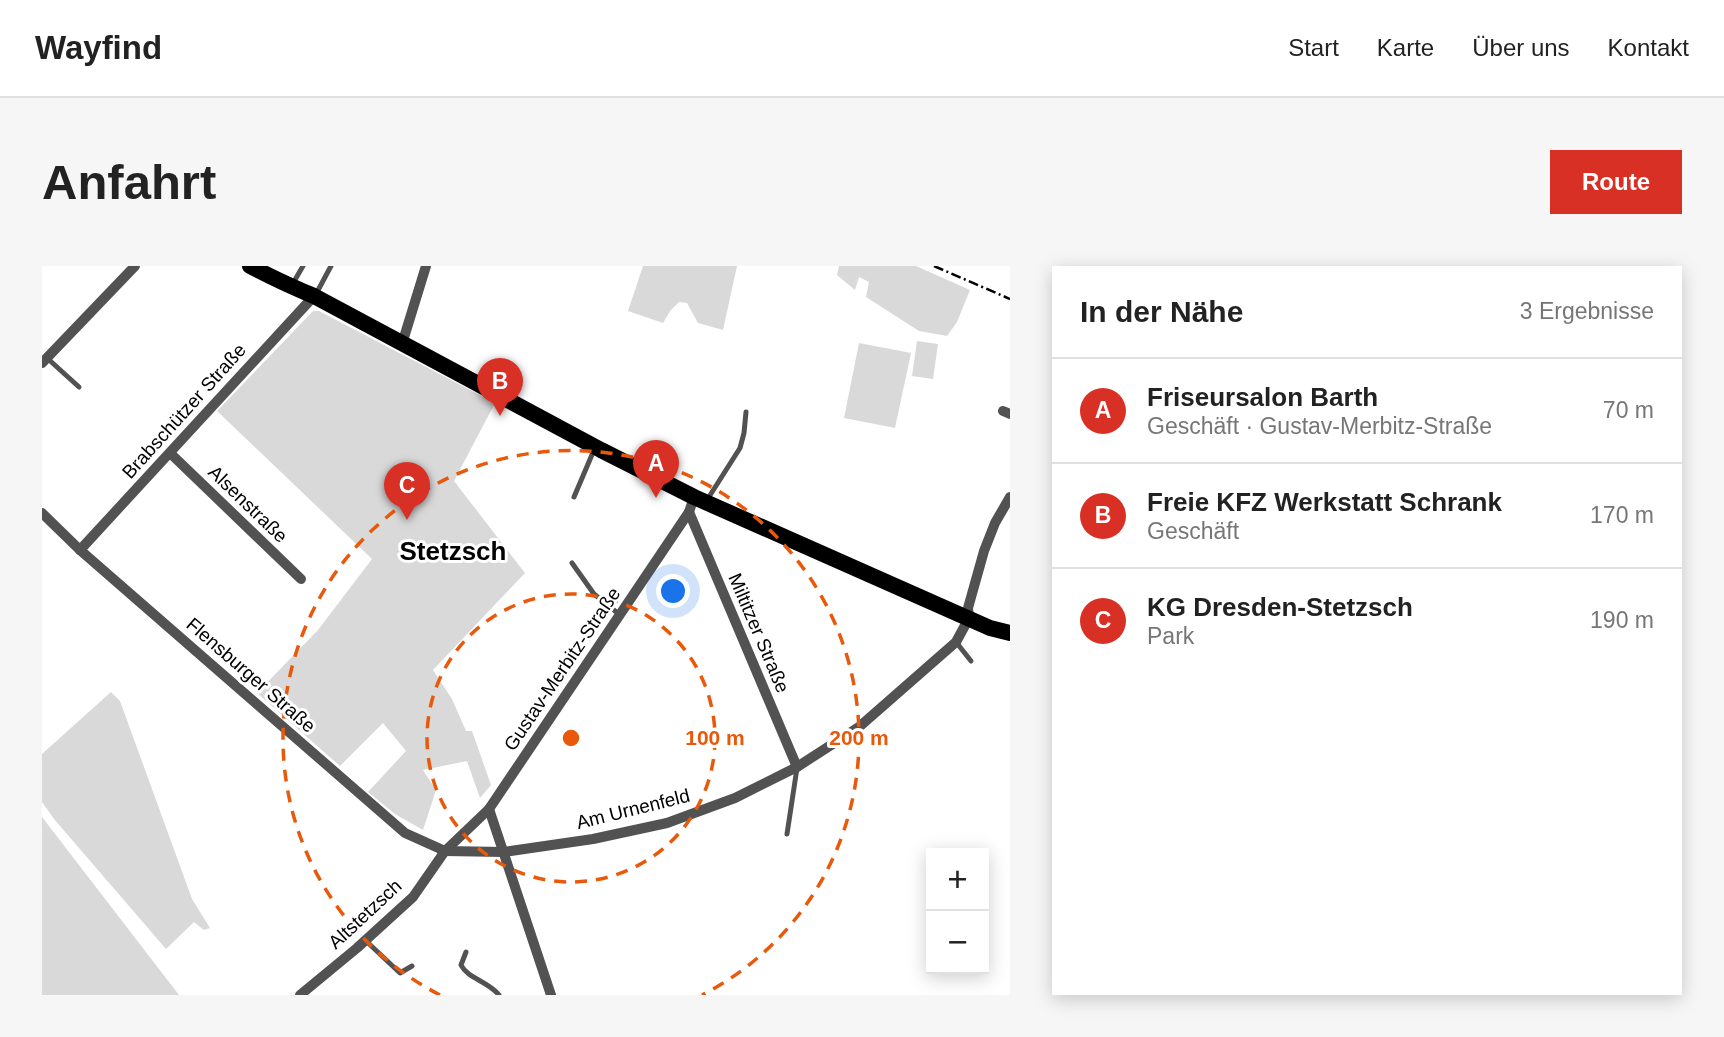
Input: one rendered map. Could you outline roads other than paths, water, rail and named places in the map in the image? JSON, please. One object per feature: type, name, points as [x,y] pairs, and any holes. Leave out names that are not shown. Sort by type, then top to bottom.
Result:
[{"type":"main road","points":[[250,266],[314,296],[696,504],[989,628],[1010,633]]},
{"type":"street","points":[[45,360],[135,266]]},
{"type":"street","points":[[402,344],[426,266]]},
{"type":"street","name":"Brabschützer Straße","points":[[80,550],[314,296]]},
{"type":"street","name":"Alsenstraße","points":[[170,453],[302,579]]},
{"type":"street","name":"Am Urnenfeld","points":[[445,851],[504,852],[593,839],[667,823],[735,798],[797,767],[859,726],[956,642],[969,618],[968,608],[984,551],[995,523],[1010,497]]},
{"type":"street","name":"Gustav-Merbitz-Straße","points":[[445,851],[489,809],[696,504]]},
{"type":"street","name":"Miltitzer Straße","points":[[696,504],[797,767]]},
{"type":"street","name":"Flensburger Straße","points":[[42,513],[80,550],[405,833],[445,851]]},
{"type":"street","points":[[489,809],[551,995]]},
{"type":"street","name":"Altstetzsch","points":[[300,995],[412,897],[445,851]]},
{"type":"lane","points":[[292,285],[303,266]]},
{"type":"lane","points":[[314,296],[331,266]]},
{"type":"lane","points":[[45,360],[79,387]]},
{"type":"lane","points":[[696,504],[740,448],[746,412]]},
{"type":"lane","points":[[574,497],[595,447]]},
{"type":"lane","points":[[572,563],[594,594],[620,615]]},
{"type":"lane","points":[[956,642],[971,661]]},
{"type":"lane","points":[[787,834],[797,767]]},
{"type":"lane","points":[[365,940],[400,973],[412,966]]},
{"type":"lane","points":[[466,952],[461,965],[465,972],[492,987],[499,995]]},
{"type":"railway","points":[[934,266],[1010,299]]},
{"type":"place","name":"Freie KFZ Werkstatt Schrank","points":[[500,416]]},
{"type":"place","name":"Friseursalon Barth","points":[[656,498]]},
{"type":"place","name":"KG Dresden-Stetzsch","points":[[407,520]]},
{"type":"district","name":"Stetzsch","points":[[453,551]]}]
